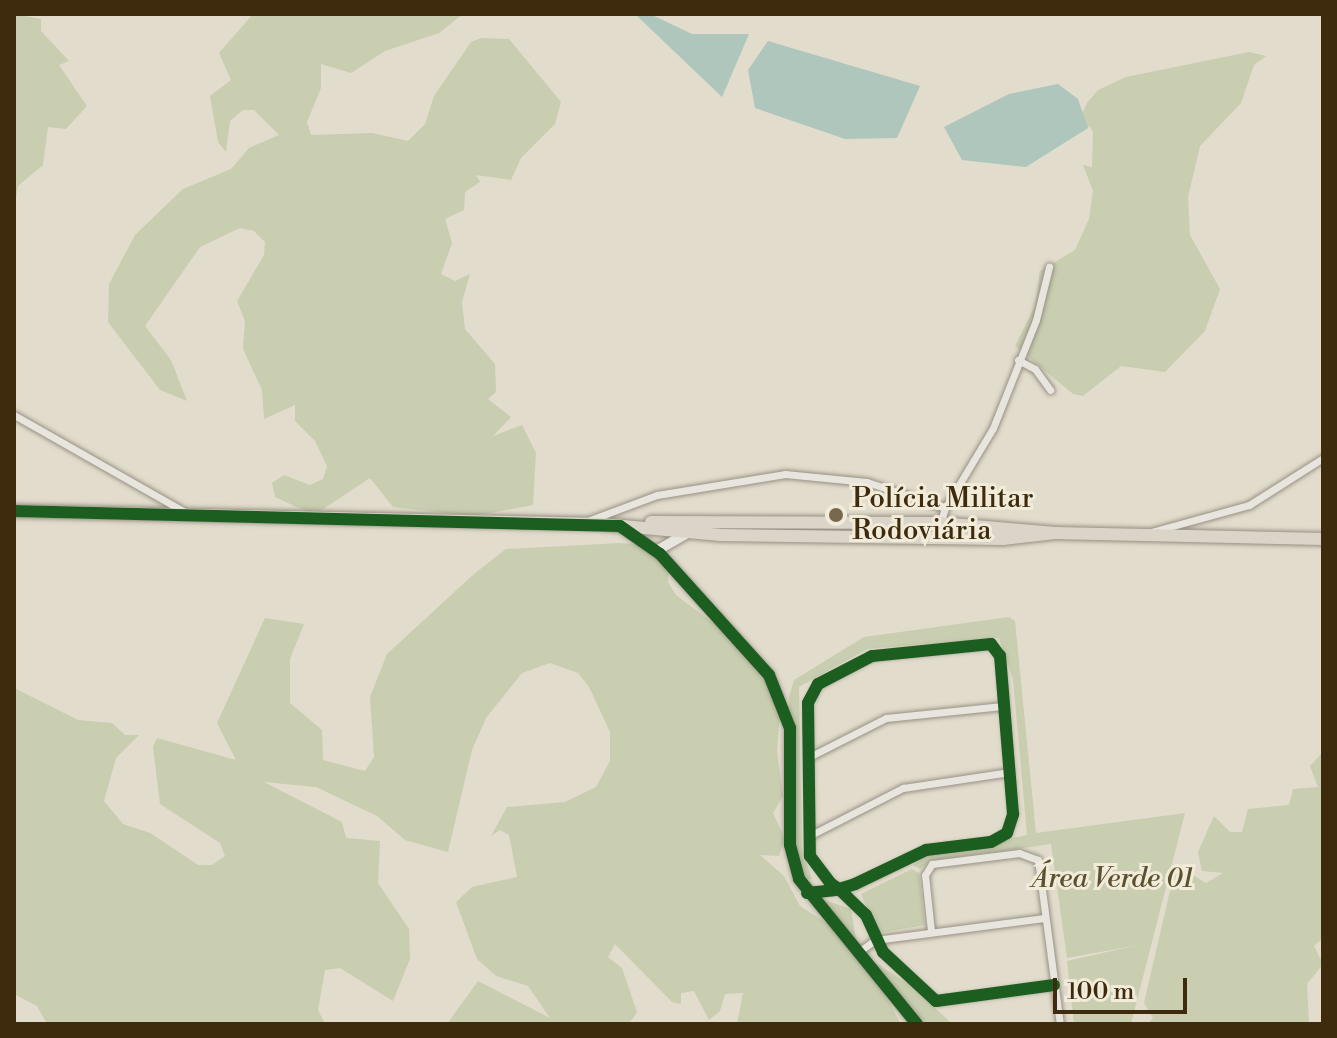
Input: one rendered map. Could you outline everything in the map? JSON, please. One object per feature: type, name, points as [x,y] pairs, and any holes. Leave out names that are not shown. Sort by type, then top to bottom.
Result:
[{"type":"highway","points":[[14,511],[579,525],[821,521],[940,523],[1055,533],[1323,539]]},
{"type":"highway","points":[[821,521],[822,536]]},
{"type":"highway","points":[[839,521],[839,536]]},
{"type":"highway","points":[[646,525],[694,533],[822,536],[1003,539],[1055,533]]},
{"type":"street","points":[[940,523],[945,508],[993,428],[1049,267]]},
{"type":"street","points":[[1018,360],[1035,369],[1050,390]]},
{"type":"street","points":[[14,415],[190,516]]},
{"type":"street","points":[[1146,535],[1249,505],[1323,458]]},
{"type":"street","points":[[579,525],[657,495],[785,474],[867,482],[945,508]]},
{"type":"street","points":[[618,525],[659,552],[753,652],[779,692],[792,754],[790,845],[807,893],[917,1024]]},
{"type":"street","points":[[646,525],[659,552]]},
{"type":"street","points":[[659,552],[669,539],[694,533]]},
{"type":"street","points":[[807,893],[839,889],[926,850],[991,842],[1007,833],[1013,814],[1010,772],[1000,656],[991,644],[872,656],[811,692],[810,856],[839,889],[866,915],[875,940],[936,1001],[1054,985]]},
{"type":"street","points":[[813,755],[886,718],[1002,706]]},
{"type":"street","points":[[809,836],[903,788],[1010,772]]},
{"type":"street","points":[[931,931],[925,875],[932,864],[1019,853],[1038,860],[1060,1024]]},
{"type":"street","points":[[857,953],[875,940],[1045,918]]},
{"type":"green space","points":[[14,14],[41,19],[41,31],[69,61],[59,65],[87,106],[66,129],[48,127],[43,165],[18,186],[14,209]]},
{"type":"green space","points":[[253,14],[463,14],[439,33],[385,51],[351,73],[321,64],[321,88],[307,122],[311,135],[372,133],[408,141],[425,124],[434,96],[471,42],[481,38],[509,39],[561,102],[555,124],[521,158],[511,180],[476,175],[480,182],[465,192],[464,210],[445,219],[452,243],[441,274],[455,281],[470,274],[462,302],[465,329],[495,364],[496,392],[488,399],[511,417],[493,436],[522,425],[536,453],[533,505],[474,516],[393,507],[370,478],[314,515],[275,497],[272,483],[284,475],[310,485],[323,479],[327,466],[315,441],[295,421],[295,405],[264,419],[262,390],[243,349],[245,321],[237,301],[264,255],[265,242],[254,231],[240,228],[200,247],[145,326],[171,360],[187,401],[160,390],[108,322],[109,284],[135,235],[183,189],[231,169],[249,148],[279,135],[254,110],[243,110],[230,121],[226,152],[218,142],[210,96],[231,80],[219,53]]},
{"type":"green space","points":[[1249,52],[1266,56],[1254,65],[1241,103],[1200,146],[1188,197],[1190,235],[1220,289],[1205,331],[1165,372],[1121,366],[1083,396],[1073,394],[1015,346],[1035,306],[1040,271],[1075,250],[1089,219],[1093,191],[1083,165],[1092,167],[1093,132],[1090,126],[1082,132],[1080,118],[1087,103],[1098,90],[1126,77]]},
{"type":"green space","points":[[620,543],[651,545],[669,562],[668,582],[676,595],[724,631],[781,701],[777,751],[783,796],[773,813],[785,839],[779,856],[760,855],[784,876],[800,906],[830,925],[881,987],[901,1024],[737,1024],[743,993],[725,994],[720,1011],[709,1020],[694,991],[681,993],[681,1004],[672,1002],[615,944],[608,957],[622,968],[637,1012],[629,1024],[447,1024],[478,981],[550,1018],[528,986],[496,976],[477,959],[456,902],[472,887],[517,877],[509,835],[500,830],[491,836],[507,807],[565,802],[596,787],[610,761],[610,732],[589,687],[578,673],[550,663],[522,673],[486,718],[472,750],[448,852],[405,840],[377,816],[316,787],[264,782],[342,822],[346,838],[380,841],[378,883],[409,929],[410,959],[393,1001],[340,968],[325,970],[318,1010],[325,1024],[47,1024],[37,1006],[14,994],[14,688],[78,720],[112,723],[125,735],[139,735],[116,758],[104,801],[123,824],[150,833],[198,865],[212,865],[225,856],[220,843],[160,804],[153,747],[157,738],[236,760],[217,723],[265,618],[304,624],[290,659],[290,703],[322,730],[323,760],[365,771],[374,757],[370,697],[387,654],[474,574],[506,549]]},
{"type":"green space","name":"Área Verde 01","points":[[1009,617],[1015,621],[1036,833],[1185,813],[1131,1024],[1074,1024],[1067,961],[1139,945],[1067,958],[1051,844],[930,861],[920,869],[913,865],[929,854],[1027,835],[1013,679],[999,638],[867,649],[799,687],[802,849],[812,879],[805,880],[795,854],[789,697],[794,680],[864,637]]},
{"type":"green space","points":[[1323,752],[1323,938],[1314,946],[1323,964],[1307,984],[1309,1024],[1148,1024],[1153,1018],[1144,1003],[1176,865],[1206,883],[1223,873],[1202,871],[1198,852],[1214,816],[1230,832],[1242,832],[1248,809],[1289,805],[1293,789],[1318,787],[1310,766]]},
{"type":"green space","points":[[912,869],[919,873],[925,925],[878,933],[861,894]]},
{"type":"green space","points":[[816,897],[851,909],[857,945]]},
{"type":"green space","points":[[866,957],[912,986],[952,1024],[923,1024]]},
{"type":"shaded area","points":[[635,14],[650,14],[692,34],[749,34],[722,97]]},
{"type":"shaded area","points":[[768,41],[920,86],[897,138],[845,139],[755,108],[748,70]]},
{"type":"shaded area","points":[[1058,84],[1078,99],[1088,128],[1026,167],[962,160],[944,127],[1009,94]]},
{"type":"cycle path","points":[[14,511],[620,526],[660,554],[769,675],[790,728],[790,845],[799,879],[917,1024]]},
{"type":"cycle path","points":[[807,893],[834,890],[839,889],[855,884],[926,850],[991,842],[1007,833],[1013,814],[1000,656],[991,644],[872,656],[818,684],[808,703],[810,856],[830,883],[839,889],[866,915],[883,952],[936,1001],[1054,985]]},
{"type":"place","name":"Polícia Militar Rodoviária","points":[[836,515]]}]
